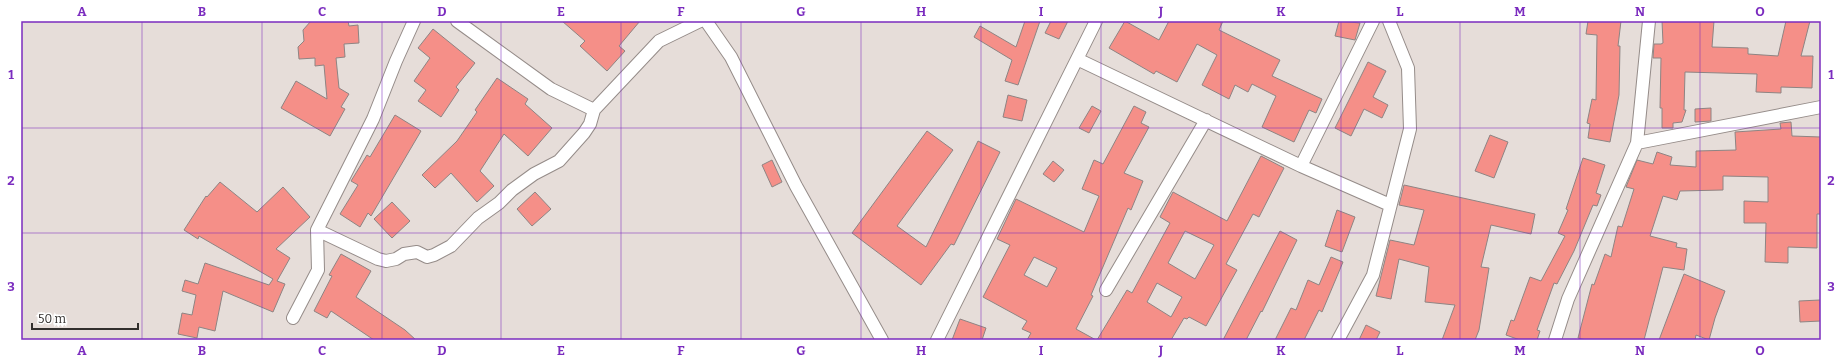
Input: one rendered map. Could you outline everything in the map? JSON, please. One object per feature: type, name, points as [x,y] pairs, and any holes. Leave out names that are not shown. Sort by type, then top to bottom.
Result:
[{"type":"street","points":[[293,318],[318,270],[317,230],[373,119],[414,21]]},
{"type":"street","points":[[457,21],[551,89],[594,110]]},
{"type":"street","points":[[317,230],[378,259],[386,261],[396,259],[404,254],[417,252],[427,257],[451,246],[478,218],[499,203],[512,190],[534,174],[559,161],[587,129],[594,110],[659,41],[700,21]]},
{"type":"street","points":[[706,21],[730,57],[796,186],[882,340]]},
{"type":"street","points":[[937,340],[1096,21]]},
{"type":"street","points":[[1301,166],[1373,21]]},
{"type":"street","points":[[1338,340],[1373,275],[1410,129],[1408,68],[1389,21]]},
{"type":"street","points":[[1555,340],[1568,299],[1637,143],[1649,21]]},
{"type":"street","points":[[1077,59],[1301,166],[1390,205]]},
{"type":"street","points":[[1637,143],[1821,107]]},
{"type":"street","points":[[1106,290],[1206,120]]},
{"type":"building","points":[[311,21],[348,21],[349,26],[358,25],[359,43],[344,44],[345,57],[336,58],[339,88],[349,94],[341,107],[345,109],[330,136],[281,108],[296,81],[327,99],[324,65],[315,66],[315,58],[299,59],[298,47],[304,41],[303,30]]},
{"type":"building","points":[[562,21],[640,21],[619,46],[625,51],[607,71],[580,46],[585,41]]},
{"type":"building","points":[[1025,21],[1040,21],[1018,85],[1005,81],[1012,60],[974,37],[980,26],[1016,47]]},
{"type":"building","points":[[1051,21],[1068,21],[1059,39],[1045,33]]},
{"type":"building","points":[[1125,21],[1159,40],[1169,21],[1223,21],[1219,30],[1280,60],[1272,76],[1322,99],[1316,113],[1309,110],[1294,142],[1262,127],[1276,96],[1252,84],[1248,92],[1235,85],[1229,99],[1202,85],[1217,55],[1197,44],[1177,82],[1156,71],[1154,74],[1109,48]]},
{"type":"building","points":[[1339,21],[1360,23],[1355,40],[1335,36]]},
{"type":"building","points":[[1588,21],[1621,21],[1618,46],[1620,46],[1619,95],[1610,142],[1588,138],[1590,124],[1587,123],[1592,99],[1596,100],[1597,35],[1586,34]]},
{"type":"building","points":[[1662,21],[1714,21],[1712,47],[1748,48],[1748,54],[1778,56],[1786,21],[1810,21],[1801,56],[1813,56],[1812,88],[1781,87],[1781,93],[1756,92],[1757,74],[1685,72],[1684,110],[1686,110],[1682,122],[1673,123],[1673,128],[1662,128],[1662,108],[1660,108],[1661,58],[1653,58],[1654,44],[1663,43]]},
{"type":"building","points":[[433,29],[475,63],[456,87],[459,90],[441,117],[418,101],[426,90],[414,81],[430,58],[418,48]]},
{"type":"building","points":[[1368,62],[1386,71],[1373,97],[1388,105],[1382,118],[1364,109],[1351,136],[1335,128]]},
{"type":"building","points":[[497,78],[528,99],[525,104],[552,128],[528,156],[504,134],[480,171],[494,186],[477,202],[451,173],[435,188],[422,175],[457,141],[477,112],[475,110]]},
{"type":"building","points":[[1008,95],[1027,100],[1022,121],[1003,117]]},
{"type":"building","points":[[1092,106],[1101,111],[1089,133],[1079,128]]},
{"type":"building","points":[[1134,106],[1146,112],[1141,123],[1149,127],[1124,173],[1143,181],[1131,210],[1128,208],[1091,295],[1093,296],[1076,329],[1096,340],[1027,340],[1031,333],[1022,329],[1027,321],[983,297],[1010,245],[997,239],[1016,199],[1084,232],[1099,196],[1082,189],[1094,160],[1103,164]],"holes":[[[1034,257],[1057,268],[1047,287],[1024,275]]]},
{"type":"building","points":[[1711,108],[1711,121],[1695,122],[1695,109]]},
{"type":"building","points":[[395,115],[421,131],[371,216],[368,213],[360,227],[340,214],[358,185],[351,181],[367,155],[370,157]]},
{"type":"building","points":[[1791,122],[1792,136],[1821,137],[1821,214],[1817,214],[1817,248],[1788,247],[1788,263],[1765,262],[1766,223],[1744,223],[1744,201],[1768,202],[1768,177],[1723,176],[1723,190],[1680,191],[1677,200],[1663,196],[1650,236],[1677,243],[1676,247],[1687,249],[1684,270],[1663,267],[1644,340],[1586,340],[1578,338],[1592,284],[1594,285],[1605,254],[1611,257],[1618,226],[1622,227],[1634,189],[1626,187],[1637,160],[1653,164],[1657,152],[1672,157],[1670,165],[1696,167],[1696,151],[1736,150],[1735,132],[1781,129],[1780,123]]},
{"type":"building","points":[[927,131],[953,150],[897,226],[926,247],[978,141],[1000,152],[954,245],[951,244],[921,285],[852,233]]},
{"type":"building","points":[[1490,135],[1508,142],[1494,178],[1475,171]]},
{"type":"building","points":[[1261,156],[1284,168],[1259,217],[1253,214],[1226,264],[1237,270],[1206,326],[1189,317],[1187,319],[1184,318],[1171,340],[1097,340],[1127,290],[1132,293],[1170,223],[1160,217],[1173,192],[1227,221]],"holes":[[[1185,231],[1214,245],[1195,279],[1168,263]],[[1157,283],[1182,297],[1171,317],[1147,302]]]},
{"type":"building","points":[[1583,158],[1605,165],[1596,193],[1601,195],[1597,206],[1593,205],[1574,251],[1557,284],[1554,283],[1537,330],[1540,331],[1537,340],[1520,340],[1506,335],[1511,320],[1514,321],[1530,277],[1541,281],[1565,236],[1558,233],[1568,210],[1566,209]]},
{"type":"building","points":[[772,160],[782,182],[772,187],[762,165]]},
{"type":"building","points":[[1053,161],[1064,170],[1054,182],[1043,174]]},
{"type":"building","points":[[220,182],[257,212],[283,187],[310,217],[276,249],[290,258],[277,281],[285,284],[273,312],[223,291],[215,331],[199,327],[197,338],[178,334],[182,313],[192,315],[196,295],[182,291],[185,280],[198,284],[205,263],[269,285],[273,279],[199,236],[198,239],[184,230],[206,196],[207,197]]},
{"type":"building","points":[[1404,185],[1535,214],[1531,234],[1491,225],[1481,267],[1489,268],[1479,330],[1475,340],[1442,340],[1455,305],[1425,302],[1429,267],[1399,259],[1391,299],[1376,296],[1390,240],[1414,245],[1424,210],[1399,205]]},
{"type":"building","points":[[535,192],[551,209],[532,226],[517,209]]},
{"type":"building","points":[[392,202],[410,221],[392,238],[374,219]]},
{"type":"building","points":[[1337,210],[1355,217],[1342,252],[1325,246]]},
{"type":"building","points":[[1280,231],[1297,240],[1262,312],[1261,311],[1246,340],[1223,340]]},
{"type":"building","points":[[341,254],[371,271],[356,297],[405,330],[416,340],[374,340],[331,311],[327,318],[314,311],[332,276],[329,275]]},
{"type":"building","points":[[1331,257],[1343,262],[1322,312],[1319,310],[1304,340],[1275,340],[1291,308],[1296,310],[1308,280],[1319,285]]},
{"type":"building","points":[[1684,274],[1725,291],[1709,340],[1696,335],[1695,340],[1659,340]]},
{"type":"building","points":[[1820,300],[1821,321],[1800,322],[1799,301]]},
{"type":"building","points":[[960,319],[986,328],[982,340],[952,340]]},
{"type":"building","points":[[1366,325],[1380,332],[1376,340],[1359,340]]}]
